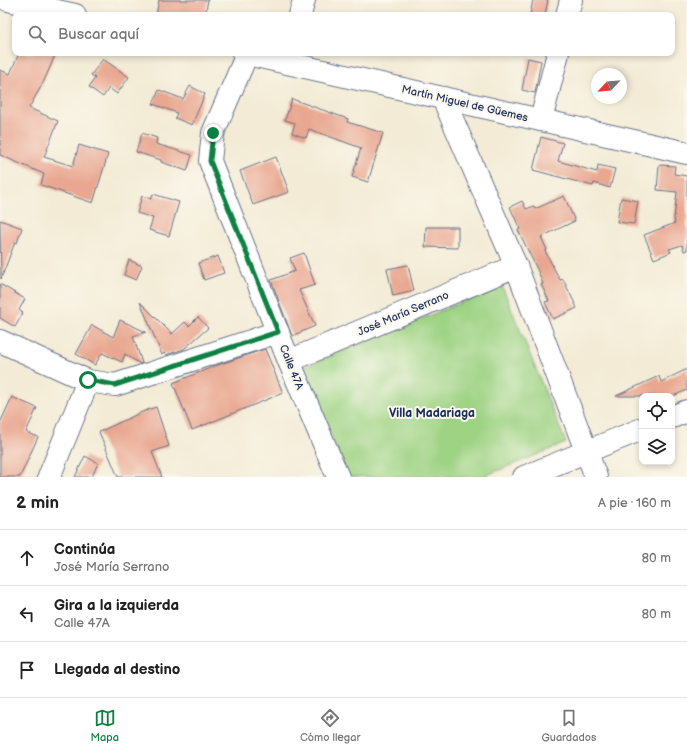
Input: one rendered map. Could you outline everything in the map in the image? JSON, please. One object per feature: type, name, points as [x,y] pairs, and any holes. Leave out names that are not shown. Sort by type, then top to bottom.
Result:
[{"type":"street","points":[[8,0],[61,12]]},
{"type":"street","points":[[301,12],[304,0]]},
{"type":"street","points":[[568,12],[571,0]]},
{"type":"street","name":"Calle 47A","points":[[244,56],[213,133],[210,161],[338,477]]},
{"type":"street","name":"Martín Miguel de Güemes","points":[[273,56],[291,58],[444,98],[687,153]]},
{"type":"street","points":[[541,120],[557,56]]},
{"type":"street","points":[[444,98],[516,266],[596,477]]},
{"type":"street","name":"José María Serrano","points":[[290,361],[516,266]]},
{"type":"street","points":[[0,341],[88,380],[115,385],[278,332]]},
{"type":"street","points":[[49,477],[88,380]]},
{"type":"street","points":[[675,416],[687,411]]},
{"type":"street","points":[[524,477],[639,430]]},
{"type":"green space","points":[[502,286],[566,443],[482,477],[348,477],[303,367]]},
{"type":"building","points":[[159,0],[208,0],[206,12],[157,12]]},
{"type":"building","points":[[533,0],[548,0],[546,12],[531,12]]},
{"type":"building","points":[[18,56],[55,56],[44,81],[29,108],[58,121],[44,157],[73,166],[79,145],[108,154],[93,203],[41,185],[44,174],[0,155],[0,70],[10,74]]},
{"type":"building","points":[[528,58],[541,61],[535,93],[522,90]]},
{"type":"building","points":[[103,59],[129,77],[117,94],[109,88],[103,97],[89,87],[95,78],[91,75]]},
{"type":"building","points":[[190,86],[205,94],[192,125],[175,118],[177,113],[153,104],[159,90],[183,99]]},
{"type":"building","points":[[292,99],[348,119],[347,122],[383,133],[368,182],[352,177],[361,148],[309,129],[306,138],[292,133],[295,123],[285,120]]},
{"type":"building","points":[[142,133],[157,138],[156,144],[192,155],[187,171],[161,162],[161,160],[136,152]]},
{"type":"building","points":[[541,137],[563,143],[558,161],[597,172],[598,165],[615,169],[610,188],[594,183],[593,186],[533,170]]},
{"type":"building","points":[[276,157],[289,192],[253,205],[240,171]]},
{"type":"building","points":[[659,165],[675,166],[674,174],[687,176],[687,250],[684,251],[682,245],[669,249],[671,252],[654,259],[644,235],[675,223],[674,218],[677,192],[657,190]]},
{"type":"building","points":[[153,194],[179,202],[169,236],[149,230],[153,218],[137,213],[142,196],[151,199]]},
{"type":"building","points":[[564,196],[575,221],[541,237],[547,250],[545,251],[560,280],[563,279],[577,308],[553,319],[545,302],[549,301],[541,284],[543,284],[518,230],[520,229],[510,207],[522,201],[526,209],[534,206],[535,209]]},
{"type":"building","points":[[621,198],[638,201],[634,224],[617,222]]},
{"type":"building","points":[[0,220],[22,228],[1,279]]},
{"type":"building","points":[[426,227],[458,227],[458,248],[425,247]]},
{"type":"building","points":[[304,253],[315,285],[299,290],[315,326],[292,336],[271,280],[295,271],[290,258]]},
{"type":"building","points":[[218,256],[224,273],[204,280],[198,263]]},
{"type":"building","points":[[129,260],[142,266],[136,280],[124,275]]},
{"type":"building","points":[[408,265],[414,291],[393,296],[387,269]]},
{"type":"building","points":[[0,284],[25,299],[19,310],[23,313],[15,327],[0,318]]},
{"type":"building","points":[[140,302],[172,334],[185,322],[189,326],[198,317],[208,328],[184,349],[166,355],[164,353],[162,355]]},
{"type":"building","points":[[120,320],[146,332],[133,336],[142,363],[140,364],[125,354],[122,362],[102,353],[95,365],[76,354],[92,325],[113,337]]},
{"type":"building","points":[[265,349],[283,393],[192,430],[173,383],[215,366]]},
{"type":"building","points":[[687,369],[687,390],[675,395],[675,393],[639,393],[639,396],[616,396],[659,376],[661,382]]},
{"type":"building","points":[[12,397],[37,408],[26,432],[38,437],[20,477],[0,477],[0,423]]},
{"type":"building","points":[[156,407],[169,446],[152,452],[162,477],[118,477],[99,432]]},
{"type":"building","points":[[85,456],[98,463],[92,477],[75,477]]},
{"type":"district","name":"Villa Madariaga","points":[[432,413]]},
{"type":"route","points":[[88,380],[115,385],[278,332],[210,161],[213,133]]}]
